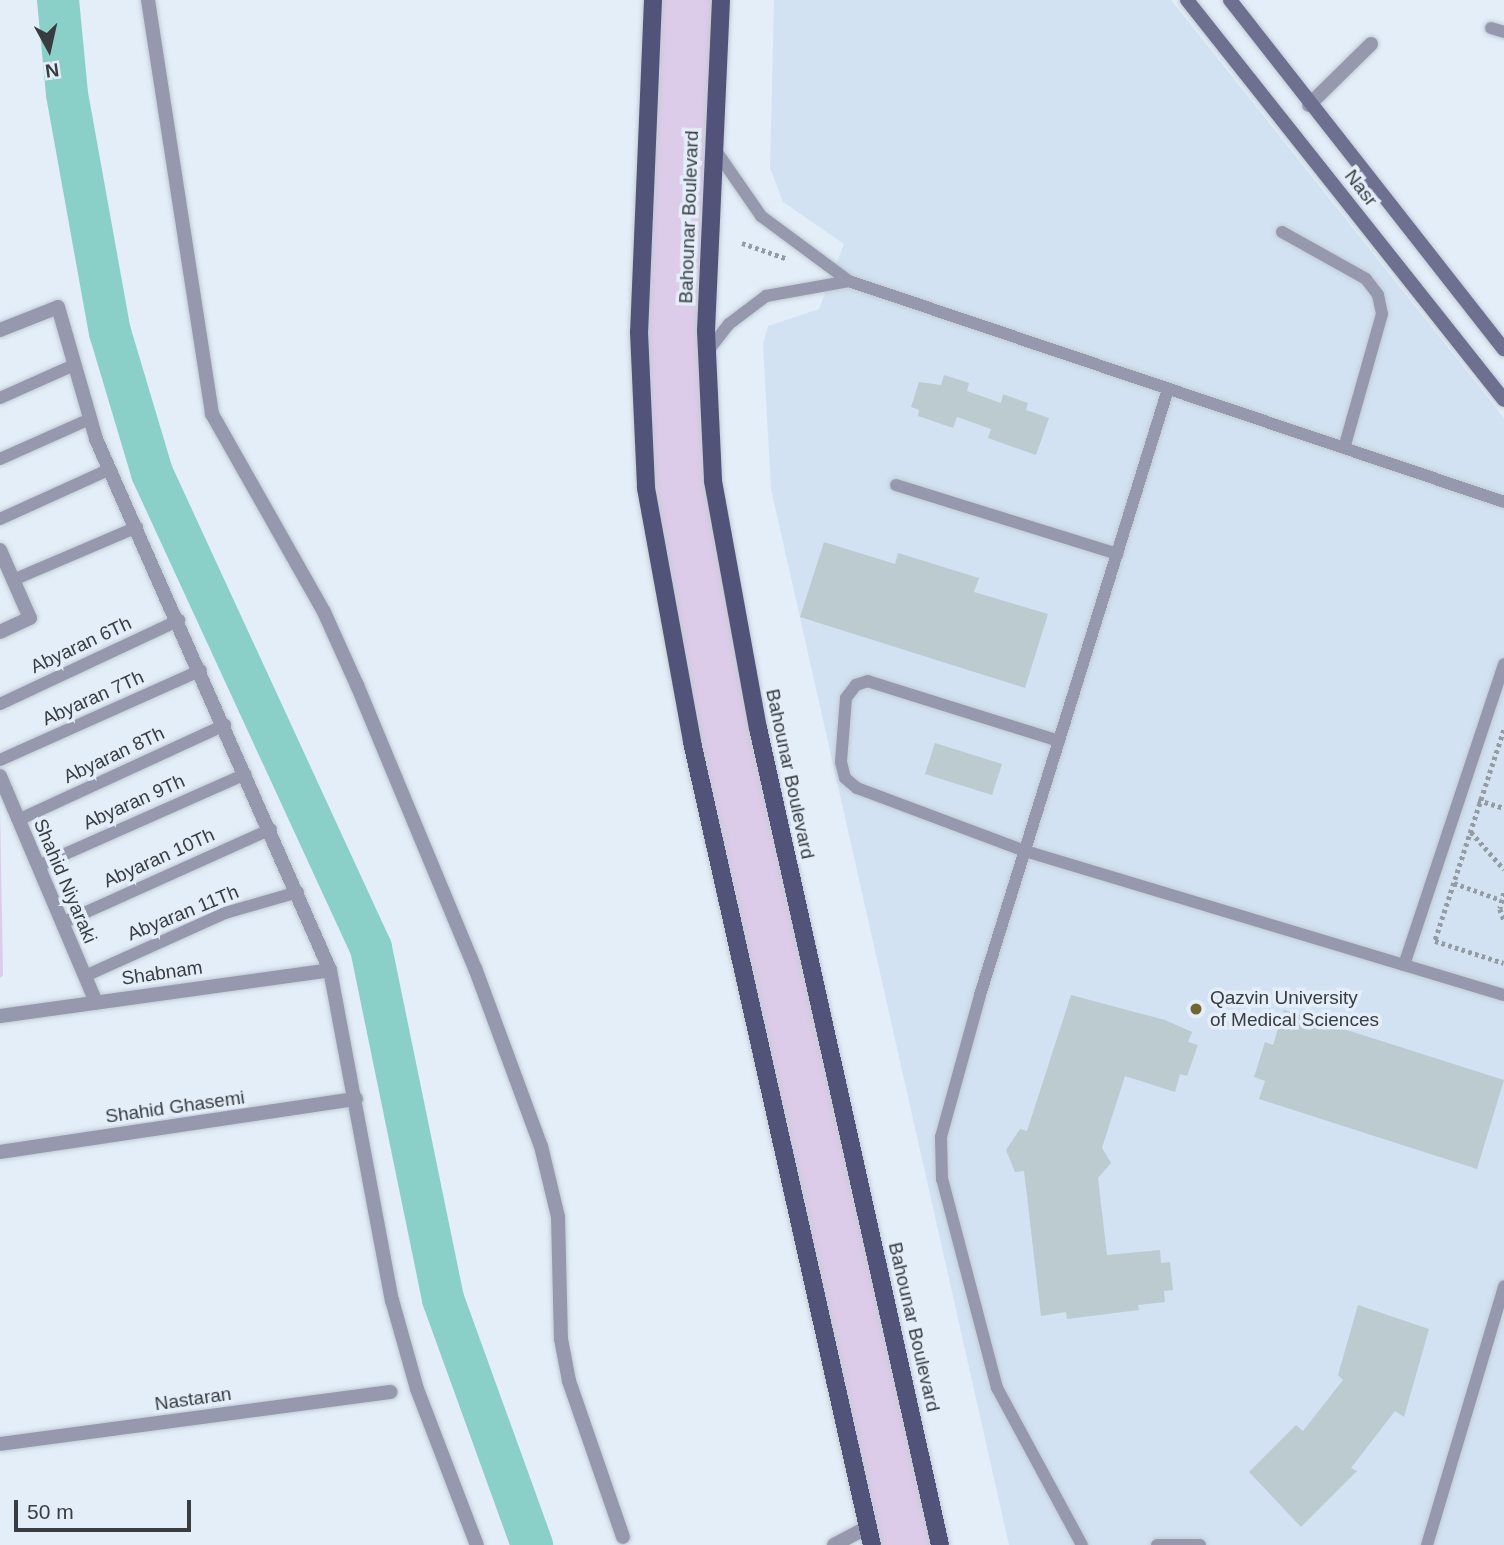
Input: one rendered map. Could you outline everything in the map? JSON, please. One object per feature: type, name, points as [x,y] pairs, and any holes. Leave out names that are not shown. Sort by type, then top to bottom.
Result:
[{"type":"main road","points":[[653,0],[639,332],[646,488],[692,742],[872,1545]]},
{"type":"main road","name":"Bahounar Boulevard","points":[[720,0],[712,145],[707,352],[713,481],[732,604],[940,1545]]},
{"type":"street","points":[[148,0],[212,414],[324,612],[363,697],[475,968],[541,1146],[558,1217],[561,1339],[569,1381],[623,1537]]},
{"type":"street","name":"Nasr","points":[[1187,0],[1504,400]]},
{"type":"street","name":"Nasr","points":[[1230,0],[1504,350]]},
{"type":"street","points":[[1309,104],[1371,44]]},
{"type":"street","points":[[0,330],[58,307],[90,419],[110,470],[179,620],[330,970],[392,1300],[417,1389],[477,1545]]},
{"type":"street","points":[[0,550],[30,618],[0,632]]},
{"type":"street","name":"Shahid Niyaraki","points":[[0,776],[96,1002]]},
{"type":"street","name":"Shabnam","points":[[0,1016],[330,970]]},
{"type":"street","name":"Shahid Ghasemi","points":[[0,1152],[356,1100]]},
{"type":"street","name":"Nastaran","points":[[0,1444],[391,1392]]},
{"type":"street","points":[[834,1545],[869,1526]]},
{"type":"lane","points":[[712,145],[761,216],[849,281],[1504,502]]},
{"type":"lane","points":[[1282,232],[1366,279],[1378,295],[1382,313],[1343,448]]},
{"type":"lane","points":[[707,352],[729,324],[765,296],[849,281]]},
{"type":"lane","points":[[0,398],[74,365]]},
{"type":"lane","points":[[1082,1545],[997,1388],[942,1179],[941,1137],[1025,851],[1168,389]]},
{"type":"lane","points":[[0,458],[90,419]]},
{"type":"lane","points":[[0,519],[110,470]]},
{"type":"lane","points":[[896,485],[1117,554]]},
{"type":"lane","points":[[13,580],[137,527]]},
{"type":"lane","name":"Abyaran 6Th","points":[[0,704],[179,620]]},
{"type":"lane","points":[[1404,965],[1504,664]]},
{"type":"lane","name":"Abyaran 7Th","points":[[0,761],[201,670]]},
{"type":"lane","points":[[1059,741],[868,681],[856,685],[846,698],[841,762],[845,778],[857,788],[1025,851],[1504,995]]},
{"type":"lane","name":"Abyaran 8Th","points":[[18,820],[225,725]]},
{"type":"lane","name":"Abyaran 9Th","points":[[38,866],[246,774]]},
{"type":"lane","name":"Abyaran 10Th","points":[[62,923],[271,830]]},
{"type":"lane","name":"Abyaran 11Th","points":[[85,976],[225,913],[298,892]]},
{"type":"lane","points":[[1427,1545],[1504,1286]]},
{"type":"lane","points":[[1157,1545],[1200,1545]]},
{"type":"path","points":[[1504,730],[1435,941],[1504,963]]},
{"type":"path","points":[[1461,793],[1504,808]]},
{"type":"path","points":[[1471,832],[1504,869]]},
{"type":"path","points":[[1454,883],[1501,900]]},
{"type":"path","points":[[1504,893],[1501,900],[1504,920]]},
{"type":"shaded area","points":[[653,0],[721,0],[712,145],[713,481],[940,1545],[872,1545],[667,616],[639,332]]},
{"type":"shaded area","name":"Qazvin University of Medical Sciences","points":[[774,0],[1171,0],[1504,418],[1504,1545],[1009,1545],[771,489],[763,344],[768,326],[819,309],[844,244],[783,202],[770,168]]},
{"type":"shaded area","points":[[0,806],[3,975],[0,978]]},
{"type":"building","points":[[944,375],[969,383],[967,391],[1001,403],[1003,394],[1028,403],[1026,410],[1049,418],[1036,455],[988,438],[991,429],[957,417],[953,428],[918,416],[919,410],[911,407],[919,382],[941,385]]},
{"type":"building","points":[[824,542],[895,564],[898,553],[979,578],[974,592],[1048,614],[1025,688],[800,617]]},
{"type":"building","points":[[935,743],[1002,764],[992,795],[925,774]]},
{"type":"building","points":[[1071,995],[1165,1020],[1192,1032],[1188,1042],[1198,1045],[1187,1076],[1180,1074],[1175,1092],[1125,1076],[1102,1148],[1111,1163],[1098,1178],[1107,1255],[1160,1250],[1161,1263],[1170,1262],[1173,1290],[1164,1291],[1165,1302],[1138,1305],[1139,1310],[1067,1319],[1066,1312],[1041,1316],[1024,1171],[1015,1172],[1006,1150],[1020,1129],[1027,1131]]},
{"type":"building","points":[[1284,1010],[1504,1080],[1477,1169],[1259,1099],[1265,1081],[1254,1077],[1265,1042],[1273,1045]]},
{"type":"building","points":[[1358,1305],[1429,1329],[1404,1417],[1395,1411],[1351,1468],[1357,1471],[1301,1527],[1249,1472],[1296,1425],[1303,1431],[1343,1380],[1338,1375]]},
{"type":"waterway","points":[[58,0],[67,94],[110,332],[152,473],[371,948],[443,1299],[532,1545]]},
{"type":"place","name":"Qazvin University of Medical Sciences","points":[[1196,1009]]}]
